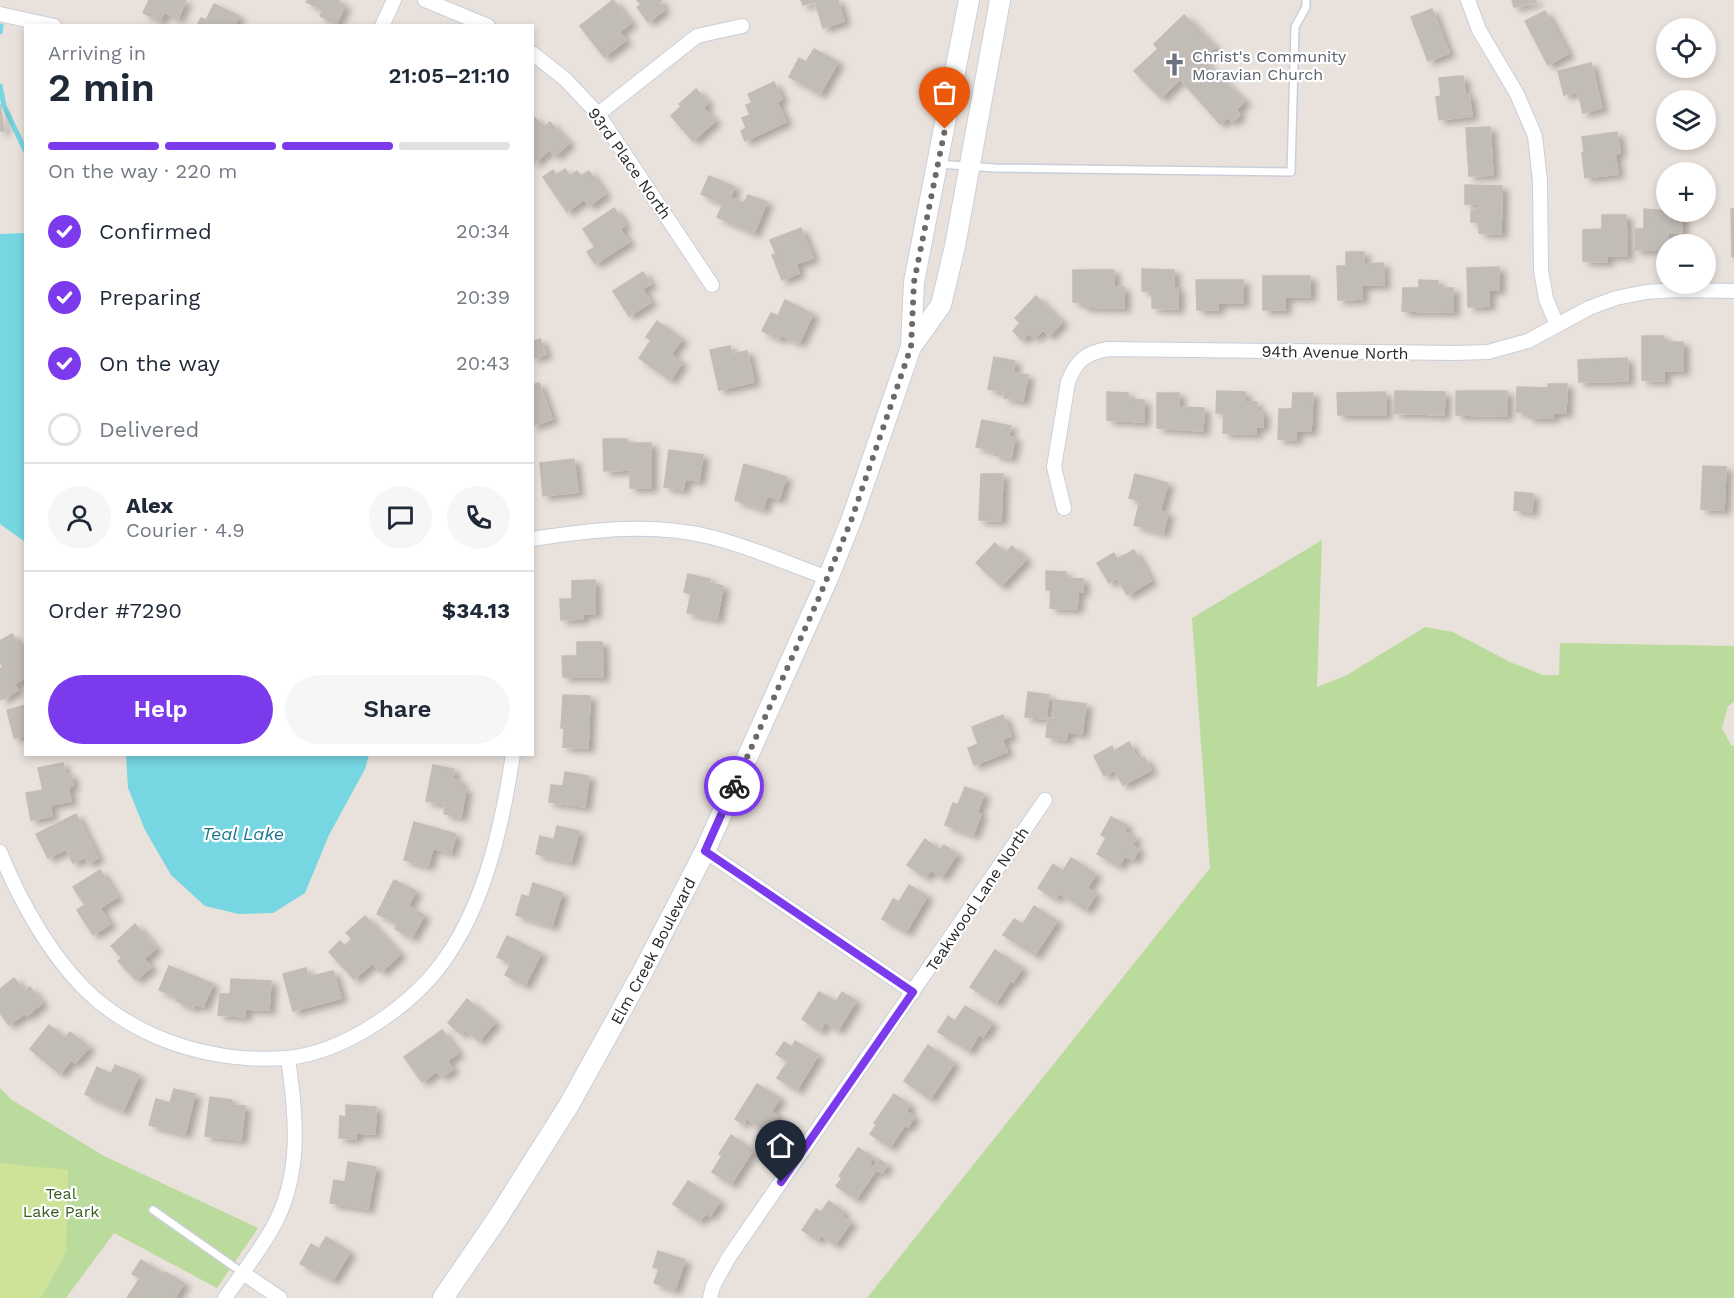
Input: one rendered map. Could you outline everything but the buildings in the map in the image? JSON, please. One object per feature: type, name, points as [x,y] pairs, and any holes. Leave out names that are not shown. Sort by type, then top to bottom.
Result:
[{"type":"main road","name":"Elm Creek Boulevard","points":[[443,1298],[497,1219],[569,1105],[643,971],[705,851],[828,578],[851,521],[911,347],[914,282],[969,0]]},
{"type":"main road","name":"Elm Creek Boulevard","points":[[911,347],[941,305],[1000,0]]},
{"type":"street","points":[[383,24],[394,0]]},
{"type":"street","points":[[425,0],[483,24]]},
{"type":"street","points":[[1468,0],[1479,30],[1517,94],[1534,136],[1540,181],[1541,270],[1546,299],[1557,325]]},
{"type":"street","points":[[0,14],[45,24]]},
{"type":"street","points":[[598,114],[697,36],[742,26]]},
{"type":"street","name":"93rd Place North","points":[[534,55],[565,79],[598,114],[712,285]]},
{"type":"street","name":"94th Avenue North","points":[[1064,508],[1054,467],[1068,382],[1073,370],[1082,359],[1094,352],[1108,349],[1471,353],[1509,347],[1528,341],[1616,298],[1646,292],[1676,290],[1734,291]]},
{"type":"street","points":[[534,539],[619,529],[663,530],[708,536],[828,578]]},
{"type":"street","points":[[0,852],[14,886],[39,930],[70,971],[98,1001],[130,1024],[167,1041],[206,1053],[246,1058],[288,1058],[320,1050],[350,1038],[377,1023],[419,990],[447,957],[463,931],[494,848],[513,756]]},
{"type":"street","name":"Teakwood Lane North","points":[[711,1298],[717,1278],[729,1257],[1045,800]]},
{"type":"street","points":[[705,851],[913,992]]},
{"type":"street","points":[[225,1298],[272,1228],[284,1203],[293,1170],[296,1135],[288,1058]]},
{"type":"street","points":[[243,1273],[280,1298]]},
{"type":"lane","points":[[938,164],[1291,172],[1295,27],[1306,7],[1306,0]]},
{"type":"lane","points":[[153,1210],[243,1273]]},
{"type":"green space","points":[[1322,540],[1317,687],[1347,675],[1425,627],[1453,632],[1510,662],[1543,675],[1559,675],[1560,643],[1734,646],[1734,702],[1728,706],[1722,728],[1731,745],[1734,746],[1734,1298],[867,1298],[1210,868],[1192,618]]},
{"type":"green space","name":"Teal Lake Park","points":[[0,1088],[12,1100],[104,1156],[258,1228],[217,1288],[114,1233],[66,1298],[0,1298]]},
{"type":"green space","points":[[0,1163],[68,1170],[66,1252],[40,1298],[0,1298]]},
{"type":"water","points":[[24,233],[24,541],[0,524],[0,234]]},
{"type":"water","name":"Teal Lake","points":[[126,756],[369,756],[365,769],[329,835],[305,893],[273,913],[239,914],[205,906],[171,875],[145,830],[128,788]]},
{"type":"waterway","points":[[0,32],[1,26]]},
{"type":"waterway","points":[[0,86],[4,106],[24,148]]},
{"type":"way so far","points":[[734,786],[770,710],[851,521],[911,347],[914,282],[945,129]]},
{"type":"place","name":"Christ's Community Moravian Church","points":[[1174,65]]},
{"type":"route","points":[[734,786],[705,851],[913,992],[781,1182]]}]
